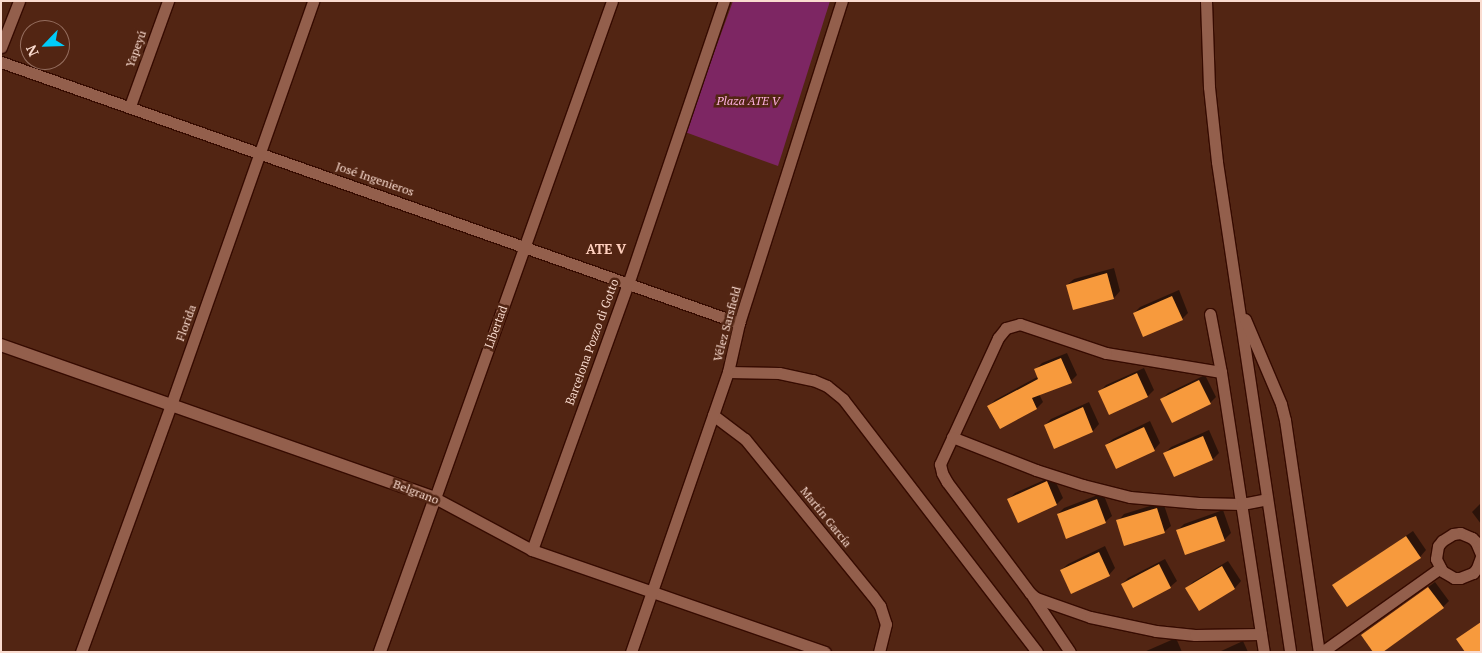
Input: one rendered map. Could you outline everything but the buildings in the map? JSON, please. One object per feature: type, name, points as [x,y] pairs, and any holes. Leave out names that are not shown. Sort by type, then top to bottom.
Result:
[{"type":"main road","name":"Belgrano","points":[[1,345],[435,498]]},
{"type":"main road","name":"Libertad","points":[[380,652],[435,498]]},
{"type":"street","points":[[1,48],[19,1]]},
{"type":"street","name":"Yapeyú","points":[[130,106],[168,1]]},
{"type":"street","name":"Florida","points":[[81,652],[171,405],[313,1]]},
{"type":"street","name":"Libertad","points":[[435,498],[612,1]]},
{"type":"street","name":"Barcelona Pozzo di Gotto","points":[[532,550],[628,284],[724,1]]},
{"type":"street","name":"Vélez Sarsfield","points":[[631,652],[728,372],[739,322],[842,1]]},
{"type":"street","points":[[1206,1],[1209,87],[1217,162],[1290,652]]},
{"type":"street","name":"José Ingenieros","points":[[1,62],[739,322]]},
{"type":"street","points":[[1238,304],[1283,412],[1320,652],[1440,568]]},
{"type":"street","points":[[1210,314],[1221,372],[1264,652]]},
{"type":"street","points":[[1070,652],[1030,593],[942,473],[940,464],[942,456],[998,338],[1006,328],[1020,324],[1106,353],[1221,372]]},
{"type":"street","points":[[728,372],[779,373],[813,380],[828,386],[843,399],[1037,652]]},
{"type":"street","name":"Martín García","points":[[713,415],[745,439],[880,606],[886,624],[880,652]]},
{"type":"street","points":[[952,437],[1036,470],[1083,485],[1130,496],[1199,503],[1242,504],[1267,499]]},
{"type":"street","name":"Belgrano","points":[[435,498],[532,550],[825,652]]},
{"type":"street","points":[[1460,533],[1472,538],[1476,542],[1481,555],[1477,575],[1460,578],[1454,578],[1440,568],[1436,559],[1438,546],[1447,537],[1460,533]]},
{"type":"street","points":[[1030,593],[1042,601],[1090,617],[1149,630],[1195,635],[1261,634]]},
{"type":"green space","name":"Plaza ATE V","points":[[733,1],[830,1],[778,166],[685,132]]},
{"type":"district","name":"ATE V","points":[[606,249]]}]
